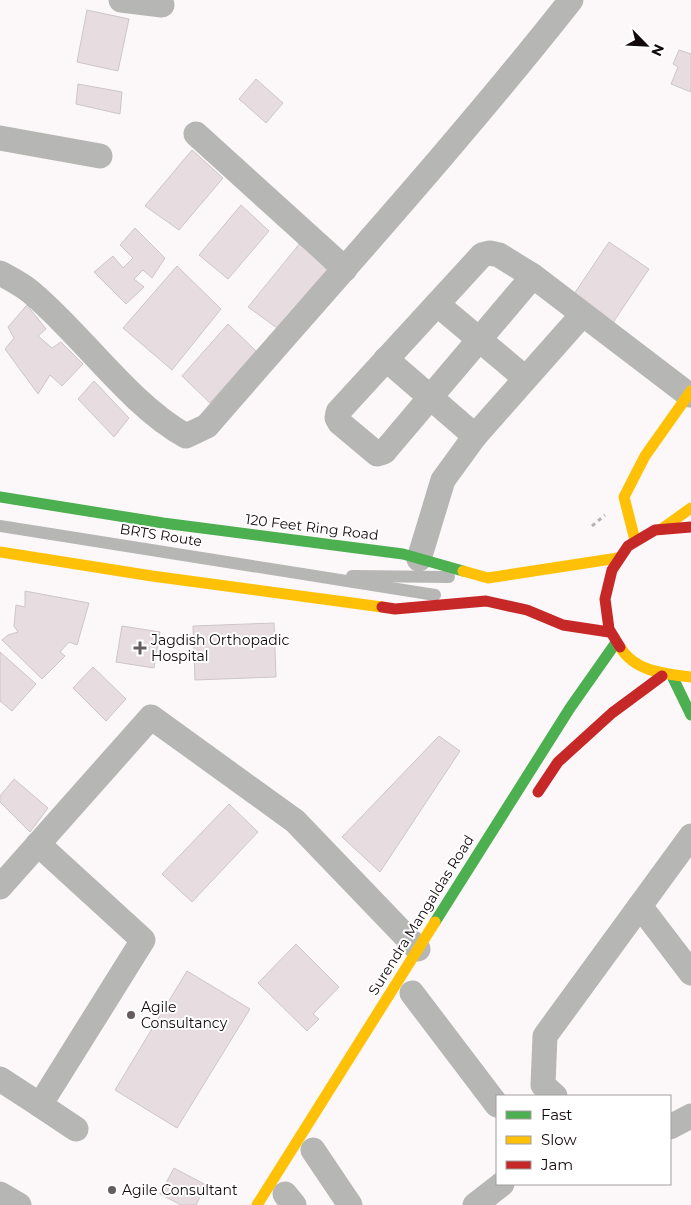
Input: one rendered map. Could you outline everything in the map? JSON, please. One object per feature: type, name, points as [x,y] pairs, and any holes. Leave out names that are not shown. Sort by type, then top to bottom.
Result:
[{"type":"main road","points":[[636,540],[624,497],[645,456],[690,393]]},
{"type":"main road","name":"120 Feet Ring Road","points":[[0,497],[162,523],[403,554],[488,578],[618,558]]},
{"type":"main road","points":[[691,508],[663,528],[636,540],[618,558],[609,575],[604,594],[604,613],[609,632],[615,644],[635,664],[667,677],[691,678]]},
{"type":"main road","points":[[663,528],[691,528]]},
{"type":"main road","points":[[0,552],[152,576],[395,609],[486,601],[527,610],[563,625],[609,632]]},
{"type":"main road","name":"Surendra Mangaldas Road","points":[[257,1205],[565,715],[615,644]]},
{"type":"main road","points":[[667,677],[691,715]]},
{"type":"main road","points":[[532,802],[558,762],[612,713],[667,677]]},
{"type":"street","points":[[121,0],[162,4]]},
{"type":"street","points":[[0,273],[31,292],[136,397],[171,428],[186,436],[207,426],[345,269],[523,61],[571,0]]},
{"type":"street","points":[[196,134],[345,269]]},
{"type":"street","points":[[0,138],[100,156]]},
{"type":"street","points":[[533,276],[431,398],[380,454],[340,423],[338,412],[482,255],[490,253],[499,255],[533,276],[582,315],[690,393]]},
{"type":"street","points":[[437,304],[525,378]]},
{"type":"street","points":[[419,559],[443,480],[475,436],[582,315]]},
{"type":"street","points":[[386,359],[475,436]]},
{"type":"street","points":[[0,886],[151,717],[295,821],[418,949]]},
{"type":"street","points":[[554,1095],[542,1084],[545,1036],[691,836]]},
{"type":"street","points":[[38,844],[143,940],[40,1105]]},
{"type":"street","points":[[640,906],[691,973]]},
{"type":"street","points":[[413,992],[496,1104]]},
{"type":"street","points":[[0,1079],[76,1129]]},
{"type":"street","points":[[671,1126],[691,1116]]},
{"type":"street","points":[[313,1150],[350,1205]]},
{"type":"street","points":[[475,1205],[501,1185]]},
{"type":"street","points":[[0,1194],[19,1205]]},
{"type":"lane","name":"BRTS Route","points":[[0,526],[317,575],[401,591],[486,601]]},
{"type":"lane","name":"BRTS Route","points":[[317,575],[488,578]]},
{"type":"building","points":[[87,10],[129,19],[118,71],[77,62]]},
{"type":"building","points":[[679,50],[691,54],[691,92],[671,84],[678,67],[673,64]]},
{"type":"building","points":[[256,79],[283,103],[266,123],[239,99]]},
{"type":"building","points":[[78,84],[122,92],[120,114],[76,104]]},
{"type":"building","points":[[192,150],[223,178],[179,230],[145,206]]},
{"type":"building","points":[[241,205],[269,231],[228,279],[199,255]]},
{"type":"building","points":[[135,228],[165,258],[152,278],[143,270],[134,279],[144,287],[126,304],[94,272],[113,256],[123,268],[133,258],[120,245]]},
{"type":"building","points":[[301,242],[327,270],[277,328],[248,307]]},
{"type":"building","points":[[609,242],[649,269],[608,330],[568,303]]},
{"type":"building","points":[[177,266],[221,309],[172,370],[123,328]]},
{"type":"building","points":[[27,305],[46,329],[38,336],[52,348],[61,342],[83,364],[62,386],[50,375],[38,394],[5,349],[14,338],[8,327]]},
{"type":"building","points":[[228,324],[256,351],[210,403],[182,376]]},
{"type":"building","points":[[94,381],[129,418],[114,437],[78,399]]},
{"type":"building","points":[[25,591],[89,603],[77,645],[69,642],[60,652],[65,656],[42,679],[2,640],[8,635],[18,632],[14,626],[16,605],[25,607]]},
{"type":"building","points":[[274,623],[276,677],[195,680],[193,626]]},
{"type":"building","points":[[122,626],[160,632],[154,668],[116,662]]},
{"type":"building","points":[[0,652],[36,684],[12,711],[0,701]]},
{"type":"building","points":[[93,667],[126,699],[106,721],[73,688]]},
{"type":"building","points":[[439,736],[460,751],[380,872],[342,837]]},
{"type":"building","points":[[14,779],[48,808],[30,832],[0,802],[0,796]]},
{"type":"building","points":[[229,804],[258,832],[192,902],[162,874]]},
{"type":"building","points":[[296,944],[339,987],[313,1014],[319,1019],[307,1031],[258,983]]},
{"type":"building","points":[[187,971],[250,1009],[177,1128],[115,1090]]},
{"type":"building","points":[[174,1168],[206,1185],[196,1205],[181,1205],[160,1194]]},
{"type":"traffic: fast","points":[[0,497],[163,523],[403,554],[463,571]]},
{"type":"traffic: fast","points":[[435,922],[570,708],[615,644]]},
{"type":"traffic: fast","points":[[673,678],[691,715]]},
{"type":"traffic: slow","points":[[635,540],[624,497],[645,456],[691,391]]},
{"type":"traffic: slow","points":[[663,528],[691,508]]},
{"type":"traffic: slow","points":[[0,552],[152,576],[382,607]]},
{"type":"traffic: slow","points":[[463,571],[488,578],[618,558]]},
{"type":"traffic: slow","points":[[620,647],[626,655],[642,667],[661,673],[691,677]]},
{"type":"traffic: slow","points":[[257,1205],[435,922]]},
{"type":"traffic: jam","points":[[620,647],[609,629],[605,599],[612,570],[628,546],[655,530],[691,527]]},
{"type":"traffic: jam","points":[[382,607],[395,609],[486,601],[527,610],[563,625],[609,632]]},
{"type":"traffic: jam","points":[[538,792],[558,762],[612,713],[662,676]]},
{"type":"place","name":"Jagdish Orthopadic Hospital","points":[[140,648]]},
{"type":"place","name":"Agile Consultancy","points":[[131,1015]]},
{"type":"place","name":"Agile Consultant","points":[[112,1190]]}]
